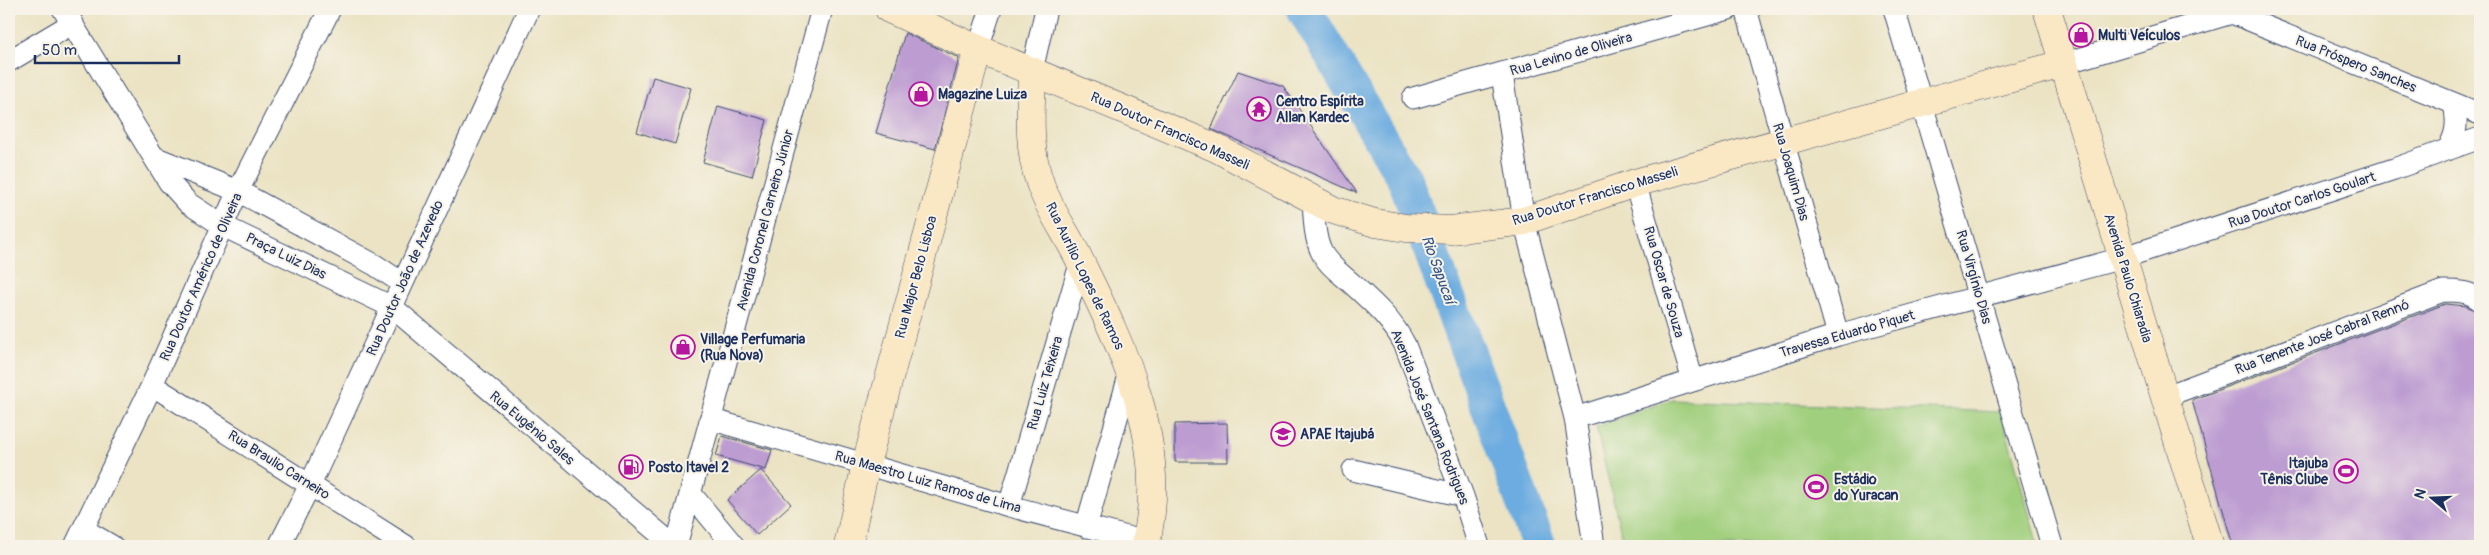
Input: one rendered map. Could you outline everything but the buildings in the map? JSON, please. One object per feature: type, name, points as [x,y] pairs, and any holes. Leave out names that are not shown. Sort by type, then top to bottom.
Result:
[{"type":"main road","name":"Rua Doutor Francisco Masseli","points":[[889,9],[978,49],[1214,146],[1323,204],[1375,223],[1406,228],[1452,230],[1524,221],[1635,182],[2062,64]]},
{"type":"main road","name":"Avenida Paulo Chiaradia","points":[[2047,9],[2062,64],[2210,546]]},
{"type":"main road","name":"Rua Major Belo Lisboa","points":[[848,546],[866,464],[978,49]]},
{"type":"main road","name":"Rua Aurílio Lopes de Ramos","points":[[1032,71],[1031,140],[1040,184],[1080,261],[1130,372],[1151,447],[1154,478],[1146,544]]},
{"type":"street","name":"Rua Doutor Américo de Oliveira","points":[[79,538],[152,385],[238,191],[330,9]]},
{"type":"street","name":"Rua Doutor João de Azevedo","points":[[279,546],[310,485],[529,9]]},
{"type":"street","name":"Avenida Coronel Carneiro Júnior","points":[[675,546],[691,494],[822,9]]},
{"type":"street","name":"Rua Major Belo Lisboa","points":[[978,49],[991,9]]},
{"type":"street","name":"Rua Aurílio Lopes de Ramos","points":[[1032,71],[1046,9]]},
{"type":"street","name":"Rua Levino de Oliveira","points":[[1413,98],[1729,9]]},
{"type":"street","name":"Rua Joaquim Dias","points":[[1746,9],[1838,335]]},
{"type":"street","name":"Rua Virgínio Dias","points":[[1894,9],[2052,546]]},
{"type":"street","points":[[2062,64],[2232,11]]},
{"type":"street","name":"Rua Próspero Sanches","points":[[2232,11],[2480,114]]},
{"type":"street","points":[[9,61],[68,16]]},
{"type":"street","name":"Praça Luiz Dias","points":[[68,16],[169,182],[188,203],[223,226],[392,308]]},
{"type":"street","points":[[1502,74],[1524,221],[1575,418],[1594,546]]},
{"type":"street","points":[[2447,150],[2454,138],[2456,127],[2454,104]]},
{"type":"street","name":"Rua Doutor Carlos Goulart","points":[[2122,258],[2480,138]]},
{"type":"street","points":[[154,157],[238,191],[376,265],[402,283]]},
{"type":"street","name":"Rua Oscar de Souza","points":[[1635,182],[1693,381]]},
{"type":"street","name":"Avenida José Santana Rodrigues","points":[[1323,204],[1317,237],[1321,251],[1329,263],[1382,310],[1396,326],[1463,496],[1479,546]]},
{"type":"street","name":"Travessa Eduardo Piquet","points":[[1575,418],[1838,335],[1979,295],[2122,258]]},
{"type":"street","name":"Rua Luiz Teixeira","points":[[1009,506],[1080,261]]},
{"type":"street","name":"Rua Tenente José Cabral Rennó","points":[[2164,397],[2443,291],[2458,290],[2473,295],[2480,300]]},
{"type":"street","name":"Rua Eugênio Sales","points":[[392,308],[675,546]]},
{"type":"street","points":[[1086,527],[1130,372]]},
{"type":"street","name":"Rua Braulio Carneiro","points":[[152,385],[406,546]]},
{"type":"street","name":"Rua Maestro Luiz Ramos de Lima","points":[[710,419],[1146,544]]},
{"type":"street","points":[[1353,470],[1463,496]]},
{"type":"street","points":[[691,494],[728,545]]},
{"type":"street","points":[[79,538],[112,546]]},
{"type":"green space","name":"Estádio do Yuracan","points":[[1672,399],[2001,412],[2038,546],[1624,546],[1596,427]]},
{"type":"waterway","name":"Rio Sapucaí","points":[[1304,9],[1405,180],[1539,546]]},
{"type":"place","name":"Multi Veículos","points":[[2081,35]]},
{"type":"place","name":"Magazine Luiza","points":[[921,94]]},
{"type":"place","name":"Centro Espírita Allan Kardec","points":[[1259,109]]},
{"type":"place","name":"Village Perfumaria (Rua Nova)","points":[[683,347]]},
{"type":"place","name":"APAE Itajubá","points":[[1283,434]]},
{"type":"place","name":"Posto Itavel 2","points":[[631,467]]},
{"type":"place","name":"Itajuba Tênis Clube","points":[[2346,471]]},
{"type":"place","name":"Estádio do Yuracan","points":[[1816,487]]}]
